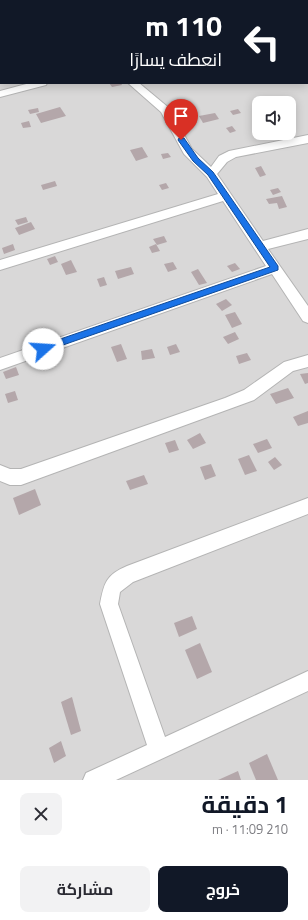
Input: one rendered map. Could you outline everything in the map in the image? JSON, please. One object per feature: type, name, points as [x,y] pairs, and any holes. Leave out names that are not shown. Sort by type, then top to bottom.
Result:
[{"type":"street","points":[[0,94],[38,84]]},
{"type":"street","points":[[134,84],[165,110],[188,151],[211,174],[308,317]]},
{"type":"street","points":[[211,174],[223,159],[233,154],[308,139]]},
{"type":"street","points":[[0,265],[226,196]]},
{"type":"street","points":[[260,246],[308,234]]},
{"type":"street","points":[[0,364],[275,268]]},
{"type":"street","points":[[0,473],[10,477],[22,477],[229,403],[249,395],[289,366],[308,361]]},
{"type":"street","points":[[159,750],[109,604],[112,587],[127,575],[308,506]]},
{"type":"street","points":[[93,780],[308,681]]},
{"type":"shaded area","points":[[0,84],[308,84],[308,780],[0,780]]},
{"type":"building","points":[[110,84],[122,85],[112,87]]},
{"type":"building","points":[[184,103],[192,115],[180,117],[173,106]]},
{"type":"building","points":[[60,107],[66,116],[41,123],[36,114]]},
{"type":"building","points":[[38,108],[39,112],[30,114],[28,110]]},
{"type":"building","points":[[238,109],[241,113],[233,115],[230,111]]},
{"type":"building","points":[[215,113],[219,119],[203,123],[199,116]]},
{"type":"building","points":[[29,121],[31,127],[23,128],[21,123]]},
{"type":"building","points":[[232,126],[236,131],[230,133],[226,128]]},
{"type":"building","points":[[142,147],[148,157],[136,161],[130,150]]},
{"type":"building","points":[[168,153],[171,157],[163,159],[161,154]]},
{"type":"building","points":[[261,166],[266,175],[260,177],[255,168]]},
{"type":"building","points":[[55,181],[57,186],[43,190],[41,185]]},
{"type":"building","points":[[166,183],[169,188],[162,190],[159,185]]},
{"type":"building","points":[[278,188],[281,192],[273,195],[270,190]]},
{"type":"building","points":[[282,196],[287,207],[279,209],[277,203],[269,204],[266,199]]},
{"type":"building","points":[[26,217],[28,222],[18,225],[15,220]]},
{"type":"building","points":[[31,222],[35,229],[19,235],[15,228]]},
{"type":"building","points":[[164,236],[167,242],[157,245],[153,239]]},
{"type":"building","points":[[13,244],[15,250],[4,254],[2,248]]},
{"type":"building","points":[[156,244],[160,251],[152,253],[149,247]]},
{"type":"building","points":[[55,256],[58,262],[50,265],[47,259]]},
{"type":"building","points":[[71,260],[77,272],[66,275],[61,264]]},
{"type":"building","points":[[173,262],[177,269],[168,272],[164,264]]},
{"type":"building","points":[[235,263],[240,269],[232,272],[227,266]]},
{"type":"building","points":[[131,267],[134,274],[118,279],[115,271]]},
{"type":"building","points":[[198,269],[207,283],[199,285],[191,272]]},
{"type":"building","points":[[104,277],[107,285],[100,287],[97,279]]},
{"type":"building","points":[[226,299],[232,305],[222,311],[216,304]]},
{"type":"building","points":[[235,312],[242,324],[232,328],[225,315]]},
{"type":"building","points":[[235,332],[239,339],[228,344],[223,337]]},
{"type":"building","points":[[121,344],[127,359],[117,362],[111,347]]},
{"type":"building","points":[[176,344],[180,352],[170,355],[167,347]]},
{"type":"building","points":[[152,349],[155,358],[142,360],[141,351]]},
{"type":"building","points":[[247,353],[251,360],[239,364],[236,356]]},
{"type":"building","points":[[16,367],[19,375],[6,379],[3,372]]},
{"type":"building","points":[[308,373],[308,383],[305,384],[300,374]]},
{"type":"building","points":[[288,388],[294,398],[276,404],[270,394]]},
{"type":"building","points":[[15,391],[18,400],[8,403],[5,394]]},
{"type":"building","points":[[308,411],[308,423],[298,426],[293,417]]},
{"type":"building","points":[[200,433],[206,443],[193,449],[187,440]]},
{"type":"building","points":[[267,439],[272,448],[258,453],[253,444]]},
{"type":"building","points":[[175,440],[179,450],[169,453],[165,443]]},
{"type":"building","points":[[249,455],[257,471],[245,475],[238,459]]},
{"type":"building","points":[[275,457],[282,465],[274,470],[268,462]]},
{"type":"building","points":[[211,464],[216,476],[205,480],[200,467]]},
{"type":"building","points":[[144,475],[148,484],[130,490],[126,481]]},
{"type":"building","points":[[35,489],[41,505],[19,515],[13,498]]},
{"type":"building","points":[[192,616],[197,629],[179,637],[174,623]]},
{"type":"building","points":[[200,643],[212,672],[197,679],[185,650]]},
{"type":"building","points":[[72,697],[81,731],[71,735],[61,702]]},
{"type":"building","points":[[61,741],[66,756],[54,763],[49,748]]},
{"type":"building","points":[[267,754],[278,780],[256,780],[249,763]]},
{"type":"building","points":[[238,771],[241,780],[218,780]]},
{"type":"route","points":[[43,349],[275,268],[211,174],[195,160],[181,140]]}]
